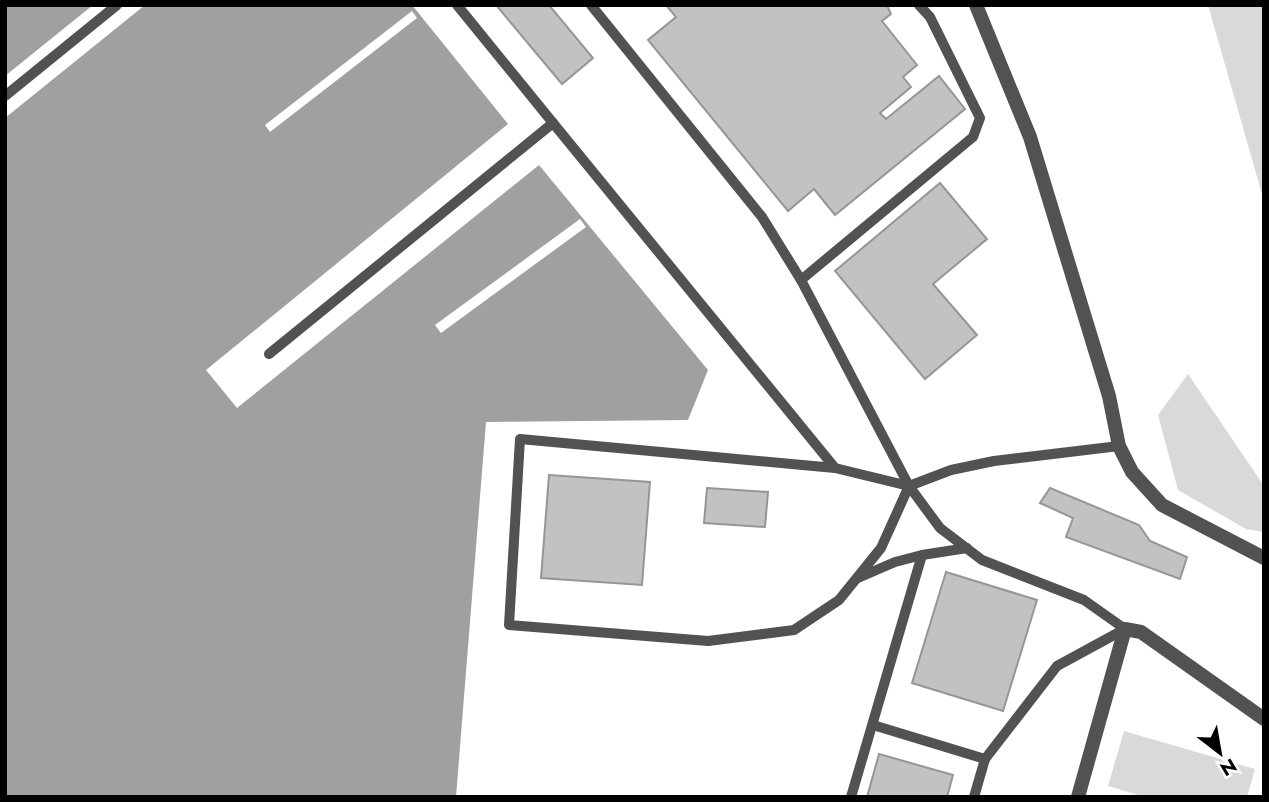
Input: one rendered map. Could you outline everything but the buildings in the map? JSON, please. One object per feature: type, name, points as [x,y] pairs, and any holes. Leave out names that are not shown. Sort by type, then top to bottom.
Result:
[{"type":"street","points":[[976,5],[1030,137],[1109,396],[1119,446],[1132,472],[1162,505],[1264,558]]},
{"type":"street","points":[[1078,797],[1125,629],[1141,632],[1264,719]]},
{"type":"lane","points":[[5,96],[117,5]]},
{"type":"lane","points":[[457,5],[835,468]]},
{"type":"lane","points":[[590,5],[762,217],[801,280],[909,486],[940,528],[982,560],[1084,600],[1125,629],[1057,666],[985,759],[974,797]]},
{"type":"lane","points":[[801,280],[973,137],[980,118],[930,17],[919,5]]},
{"type":"lane","points":[[270,354],[553,123]]},
{"type":"lane","points":[[909,486],[881,548],[839,600],[794,629],[708,641],[509,625],[520,439],[835,468],[909,486],[951,470],[994,461],[1119,446]]},
{"type":"lane","points":[[855,580],[895,562],[967,548]]},
{"type":"lane","points":[[851,797],[922,555]]},
{"type":"lane","points":[[873,725],[985,759]]},
{"type":"shaded area","points":[[5,5],[93,5],[5,76]]},
{"type":"shaded area","points":[[145,5],[412,5],[508,124],[206,370],[237,408],[539,165],[708,370],[688,420],[486,422],[456,797],[5,797],[5,118]]},
{"type":"shaded area","points":[[1208,5],[1264,5],[1264,201]]},
{"type":"shaded area","points":[[1188,374],[1264,486],[1264,532],[1246,529],[1178,490],[1158,415]]},
{"type":"shaded area","points":[[1124,731],[1255,769],[1247,797],[1145,797],[1108,786]]},
{"type":"pier","points":[[412,11],[417,18],[270,132],[265,125]]},
{"type":"pier","points":[[580,219],[586,227],[441,333],[435,325]]}]
